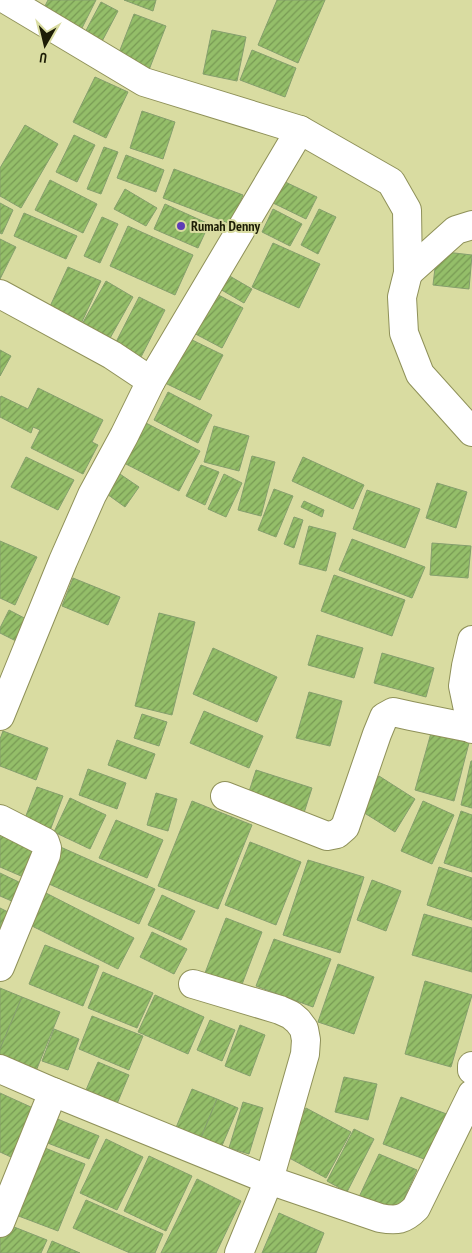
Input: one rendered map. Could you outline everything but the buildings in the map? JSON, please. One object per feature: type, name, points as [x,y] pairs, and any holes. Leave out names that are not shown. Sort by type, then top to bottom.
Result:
[{"type":"street","points":[[6,0],[144,82],[300,130],[391,182],[407,210],[408,273],[402,297],[404,332],[420,374],[472,432]]},
{"type":"street","points":[[0,716],[92,495],[124,436],[150,381],[300,130]]},
{"type":"street","points":[[408,273],[456,230],[472,224]]},
{"type":"street","points":[[0,294],[112,356],[150,381]]},
{"type":"street","points":[[225,796],[327,836],[337,834],[345,827],[384,717],[393,712],[472,728],[463,686],[472,640]]},
{"type":"street","points":[[0,820],[45,842],[47,848],[46,855],[0,968]]},
{"type":"street","points":[[193,984],[291,1015],[304,1029],[306,1040],[304,1060],[269,1180],[239,1253]]},
{"type":"street","points":[[0,1069],[269,1180],[380,1218],[400,1219],[408,1216],[416,1208],[472,1094]]},
{"type":"street","points":[[0,1223],[53,1092]]},
{"type":"place","name":"Rumah Denny","points":[[181,226]]}]
